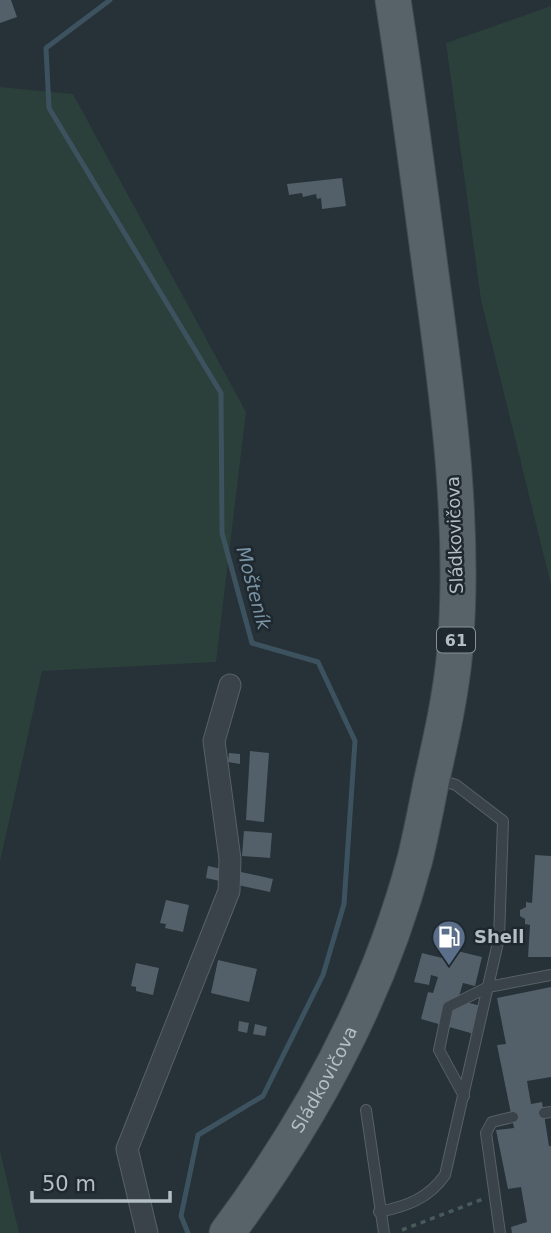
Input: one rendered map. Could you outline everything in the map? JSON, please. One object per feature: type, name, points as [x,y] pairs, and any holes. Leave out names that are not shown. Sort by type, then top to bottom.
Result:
[{"type":"main road","name":"Sládkovičova","points":[[227,1233],[298,1129],[354,1023],[385,950],[414,861],[444,727],[455,649],[457,544],[448,400],[393,0]]},
{"type":"street","points":[[147,1233],[127,1149],[229,891],[230,859],[214,741],[230,685]]},
{"type":"lane","points":[[379,1212],[411,1205],[424,1198],[439,1183],[450,1160],[499,938],[503,821],[457,785],[432,778]]},
{"type":"lane","points":[[464,1096],[439,1050],[448,1007],[488,987],[551,975]]},
{"type":"lane","points":[[366,1110],[384,1233]]},
{"type":"lane","points":[[500,1233],[486,1133],[492,1122],[513,1117]]},
{"type":"path","points":[[402,1230],[495,1195]]},
{"type":"green space","points":[[551,6],[551,585],[481,300],[446,43]]},
{"type":"green space","points":[[0,87],[73,94],[246,412],[216,662],[42,671],[0,862]]},
{"type":"green space","points":[[0,1150],[19,1233],[0,1233]]},
{"type":"building","points":[[0,0],[11,0],[17,17],[0,23]]},
{"type":"building","points":[[342,178],[346,206],[322,209],[321,198],[317,199],[316,194],[303,197],[302,193],[289,195],[287,184]]},
{"type":"building","points":[[250,751],[269,753],[264,822],[246,820]]},
{"type":"building","points":[[229,753],[240,754],[240,764],[228,762]]},
{"type":"building","points":[[244,831],[272,833],[270,858],[242,856]]},
{"type":"building","points":[[535,855],[551,856],[551,957],[528,957],[530,925],[525,924],[525,919],[520,916],[520,910],[526,907],[526,902],[532,903]]},
{"type":"building","points":[[208,866],[227,870],[225,882],[206,878]]},
{"type":"building","points":[[241,872],[273,879],[270,892],[238,885]]},
{"type":"building","points":[[166,900],[189,905],[183,932],[165,928],[166,924],[160,923]]},
{"type":"building","points":[[445,948],[482,957],[475,986],[463,983],[458,1000],[481,1006],[474,1034],[421,1019],[428,992],[433,993],[438,977],[431,975],[429,985],[414,982],[422,953],[442,958]]},
{"type":"building","points":[[218,960],[257,969],[249,1002],[211,993]]},
{"type":"building","points":[[136,963],[159,968],[153,995],[136,991],[136,987],[131,986]]},
{"type":"building","points":[[551,987],[551,1077],[527,1081],[531,1104],[542,1102],[551,1146],[551,1233],[512,1233],[511,1227],[527,1222],[521,1187],[508,1189],[496,1130],[514,1128],[497,1045],[506,1044],[497,998]]},
{"type":"building","points":[[239,1021],[249,1023],[247,1033],[238,1031]]},
{"type":"building","points":[[255,1024],[267,1027],[265,1036],[253,1034]]},
{"type":"waterway","name":"Mošteník","points":[[110,0],[46,48],[49,108],[221,393],[222,533],[252,643],[318,662],[355,741],[344,904],[323,975],[263,1096],[198,1135],[181,1216],[188,1233]]},
{"type":"place","name":"Shell","points":[[449,967]]}]
